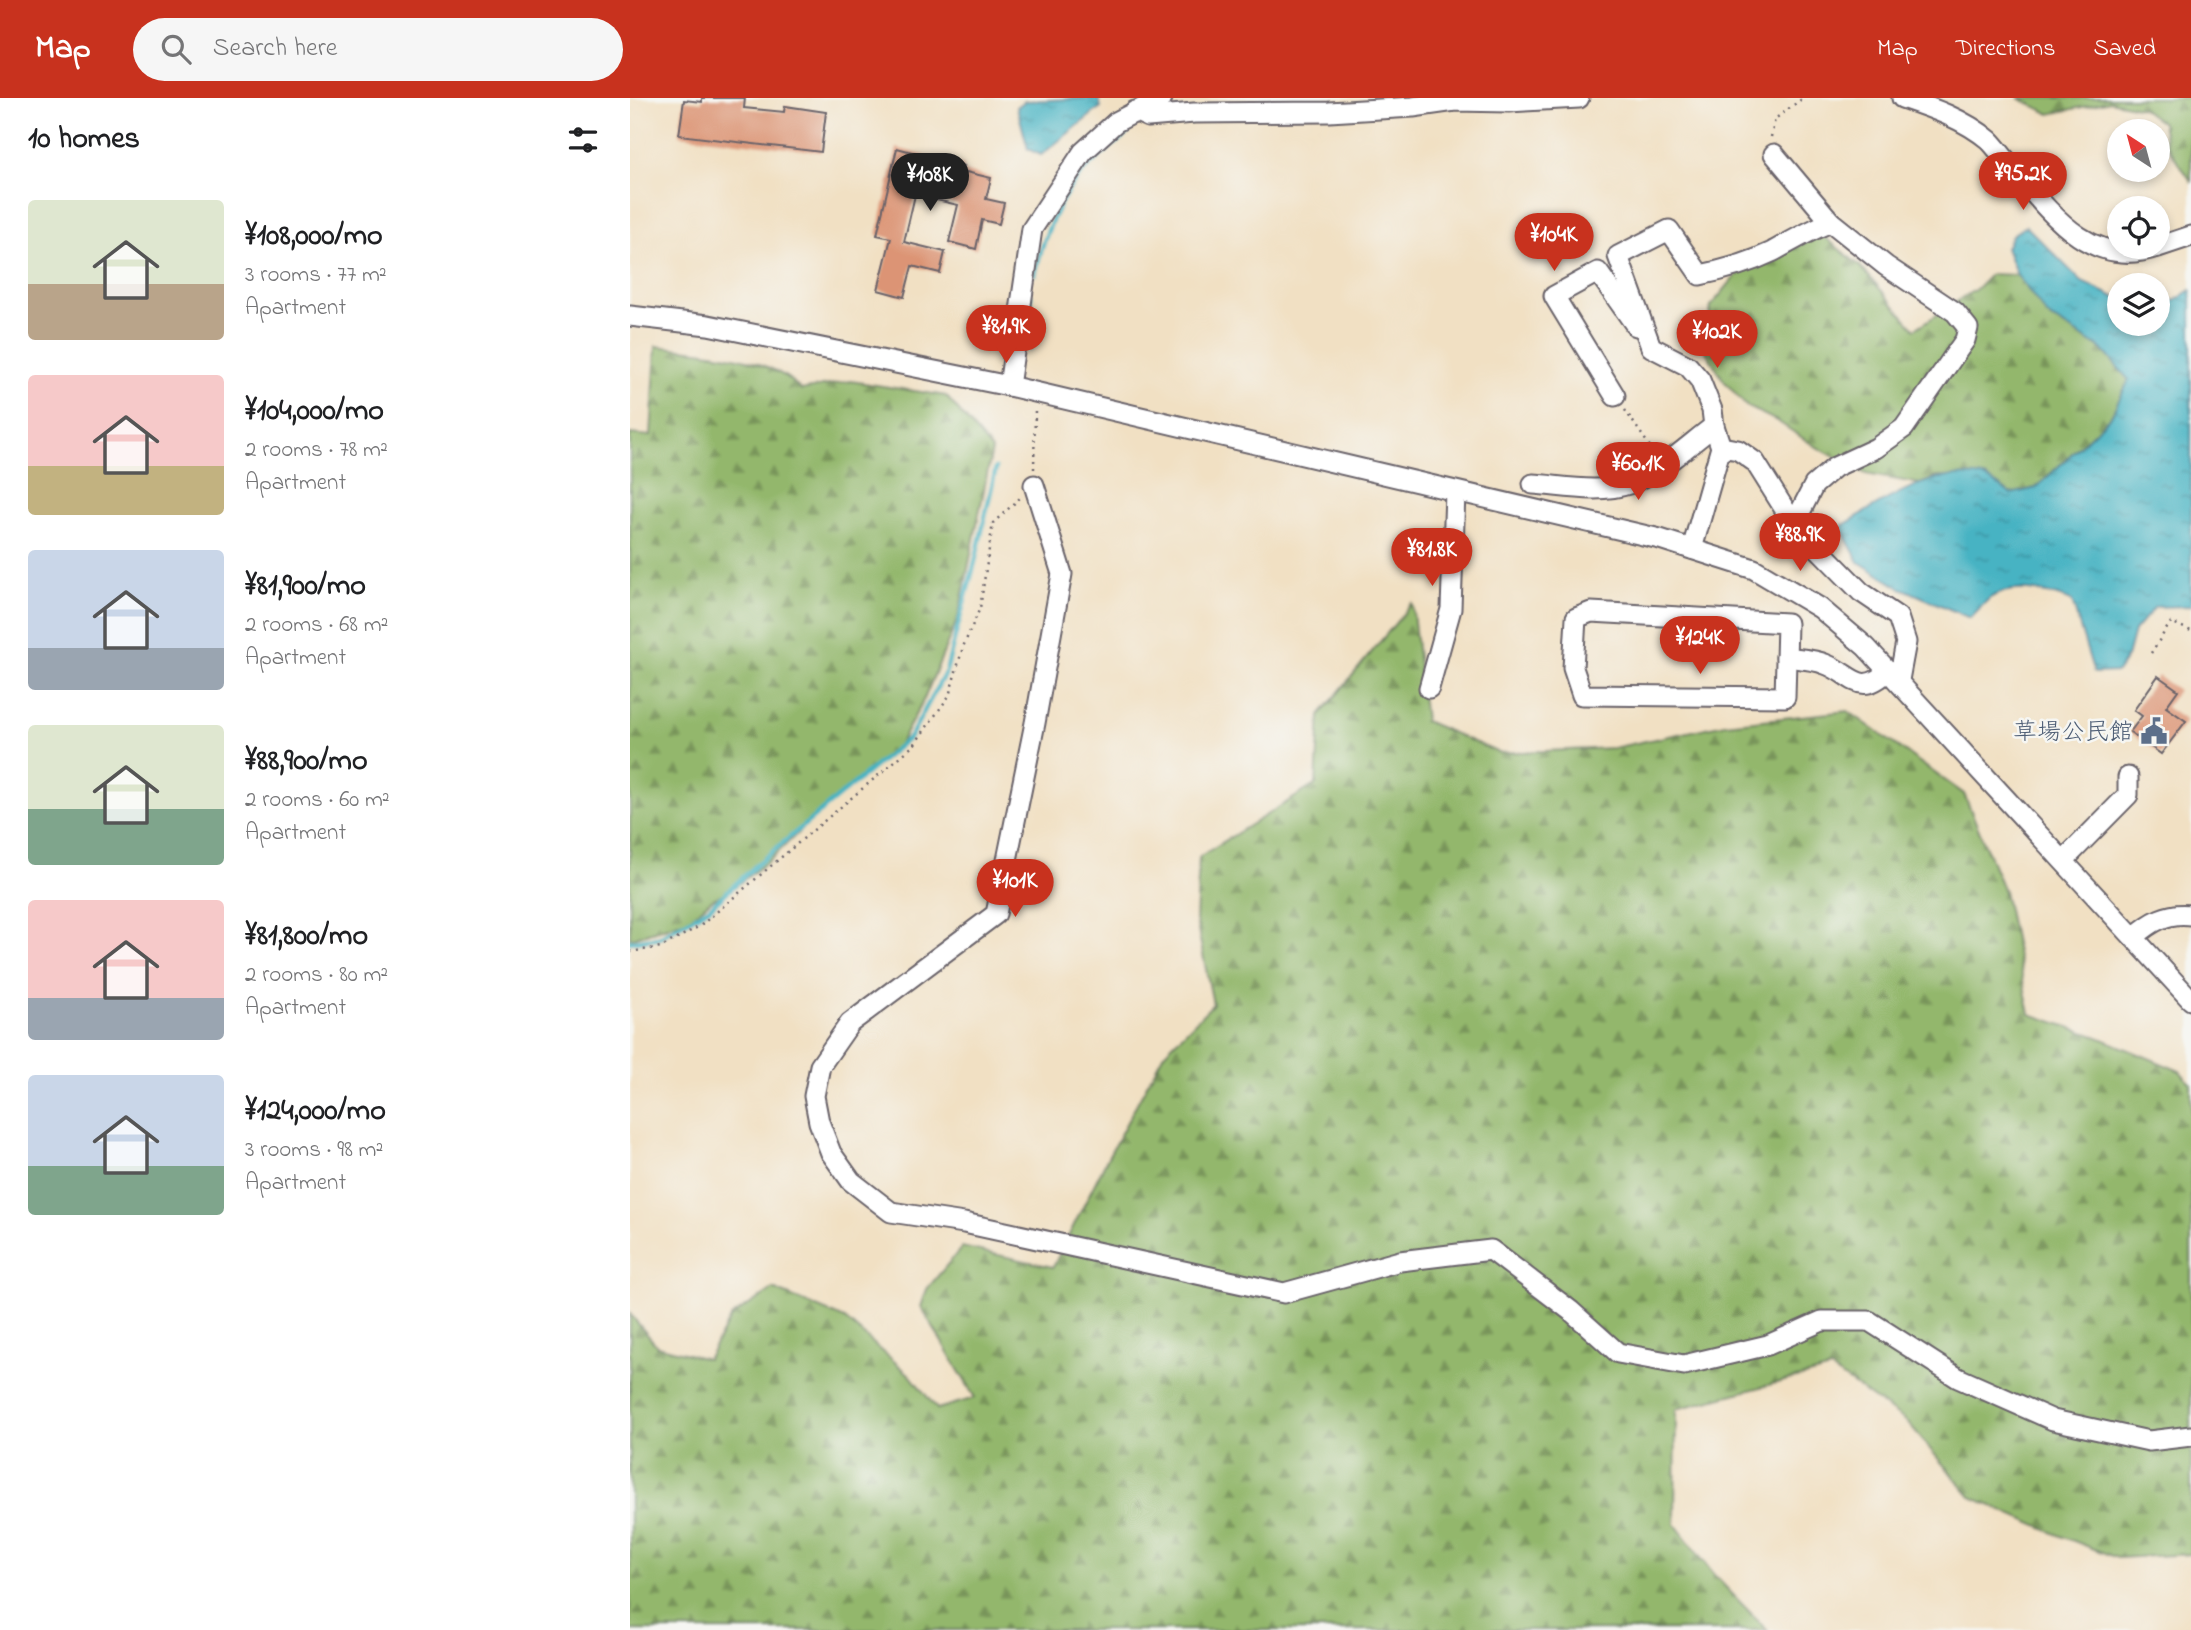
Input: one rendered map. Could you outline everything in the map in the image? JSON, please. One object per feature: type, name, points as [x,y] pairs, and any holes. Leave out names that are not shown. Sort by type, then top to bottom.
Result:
[{"type":"street","points":[[1009,386],[1032,229],[1083,152],[1116,122],[1162,98]]},
{"type":"street","points":[[1135,111],[1148,117],[1194,113],[1329,112],[1455,102],[1579,98]]},
{"type":"street","points":[[1902,98],[1941,111],[1989,140],[2051,214],[2080,237],[2107,250]]},
{"type":"street","points":[[1774,155],[1830,222],[1886,266],[1955,312],[1968,328],[1965,340],[1903,428],[1876,448],[1835,467],[1814,485],[1794,524]]},
{"type":"street","points":[[1651,347],[1618,256],[1669,230],[1700,275],[1730,270],[1830,222]]},
{"type":"street","points":[[2170,243],[2191,236]]},
{"type":"street","points":[[1615,396],[1554,296],[1598,272],[1651,347],[1688,366],[1700,380],[1713,410],[1714,426],[1721,447],[1692,549]]},
{"type":"street","points":[[630,316],[708,325],[1009,386],[1660,539],[1754,569],[1820,608],[1866,647],[2191,1000]]},
{"type":"street","points":[[1533,484],[1601,488],[1627,485],[1662,466],[1714,426]]},
{"type":"street","points":[[1721,447],[1738,450],[1755,462],[1794,524],[1861,592],[1898,617],[1906,642],[1894,675]]},
{"type":"street","points":[[1034,485],[1062,575],[996,915],[850,1023],[820,1066],[814,1096],[819,1122],[831,1153],[851,1181],[891,1212],[964,1223],[1284,1293],[1400,1261],[1491,1250],[1571,1311],[1619,1353],[1684,1365],[1768,1345],[1822,1321],[1869,1321],[1958,1378],[2053,1420],[2150,1441],[2191,1436]]},
{"type":"street","points":[[1429,688],[1451,609],[1455,492]]},
{"type":"street","points":[[1591,612],[1787,623],[1786,657],[1785,696],[1582,695],[1573,668],[1576,618],[1591,612]]},
{"type":"street","points":[[1786,657],[1826,664],[1854,682],[1868,684],[1894,675]]},
{"type":"street","points":[[2064,860],[2128,795],[2128,777]]},
{"type":"street","points":[[2134,937],[2146,926],[2166,915],[2191,915]]},
{"type":"path","points":[[1774,155],[1771,139],[1775,119],[1803,98]]},
{"type":"path","points":[[630,952],[660,947],[700,926],[914,745],[949,696],[963,647],[979,608],[993,523],[1034,485],[1035,392]]},
{"type":"path","points":[[1615,396],[1662,466]]},
{"type":"path","points":[[2151,653],[2171,622],[2191,631]]},
{"type":"green space","points":[[2018,98],[2191,98],[2191,181],[2170,150],[2170,119],[2157,119],[2142,108],[2110,101],[2050,114]]},
{"type":"green space","points":[[1822,235],[1860,266],[1915,329],[1976,289],[1991,274],[2017,275],[2047,315],[2102,349],[2129,380],[2111,416],[2036,488],[2011,494],[1985,477],[1937,477],[1920,484],[1866,474],[1813,445],[1777,421],[1746,406],[1724,381],[1705,350],[1711,306],[1738,273]]},
{"type":"green space","points":[[656,346],[713,353],[753,362],[787,378],[801,390],[851,381],[946,396],[992,450],[958,618],[925,697],[899,745],[810,821],[770,860],[729,891],[711,900],[688,920],[630,939],[630,434],[651,436]]},
{"type":"green space","points":[[1412,603],[1425,721],[1499,753],[1613,748],[1725,724],[1848,711],[1964,794],[2004,891],[2030,1014],[2098,1037],[2180,1071],[2191,1084],[2191,1554],[2117,1558],[1971,1497],[1906,1421],[1831,1369],[1676,1409],[1675,1524],[1714,1575],[1767,1630],[630,1630],[630,1314],[657,1346],[707,1359],[731,1317],[773,1289],[845,1319],[910,1375],[937,1409],[975,1398],[921,1307],[927,1289],[962,1247],[1053,1267],[1164,1053],[1213,1004],[1196,920],[1199,857],[1316,784],[1320,715]]},
{"type":"water","points":[[1098,98],[1101,107],[1041,155],[1028,149],[1017,107],[1025,101]]},
{"type":"water","points":[[2026,226],[2082,282],[2107,293],[2107,336],[2170,336],[2170,301],[2191,290],[2191,606],[2155,607],[2134,631],[2127,657],[2117,672],[2094,673],[2072,601],[2031,590],[2009,590],[1990,598],[1970,618],[1899,587],[1859,562],[1840,527],[1890,497],[1944,477],[1983,477],[2011,494],[2036,488],[2111,416],[2129,380],[2102,349],[2047,315],[2017,275],[2006,248],[2012,235]]},
{"type":"building","points":[[702,98],[745,98],[744,108],[784,112],[785,106],[826,112],[821,152],[679,135],[684,100],[702,102]]},
{"type":"building","points":[[897,148],[964,166],[962,171],[991,178],[986,199],[1004,203],[999,224],[982,220],[976,249],[949,242],[958,205],[915,195],[904,242],[945,252],[940,273],[912,266],[904,297],[878,290],[891,238],[877,235]]},
{"type":"building","points":[[2158,676],[2178,690],[2166,707],[2186,721],[2161,754],[2130,732],[2142,716],[2134,710]]},
{"type":"waterway","points":[[1035,274],[1048,231],[1068,191],[1087,168],[1128,132]]},
{"type":"waterway","points":[[1030,349],[1031,296]]},
{"type":"waterway","points":[[630,942],[660,937],[709,908],[910,737],[946,671],[996,468]]},
{"type":"place","name":"草場公民館","points":[[2154,731]]}]
